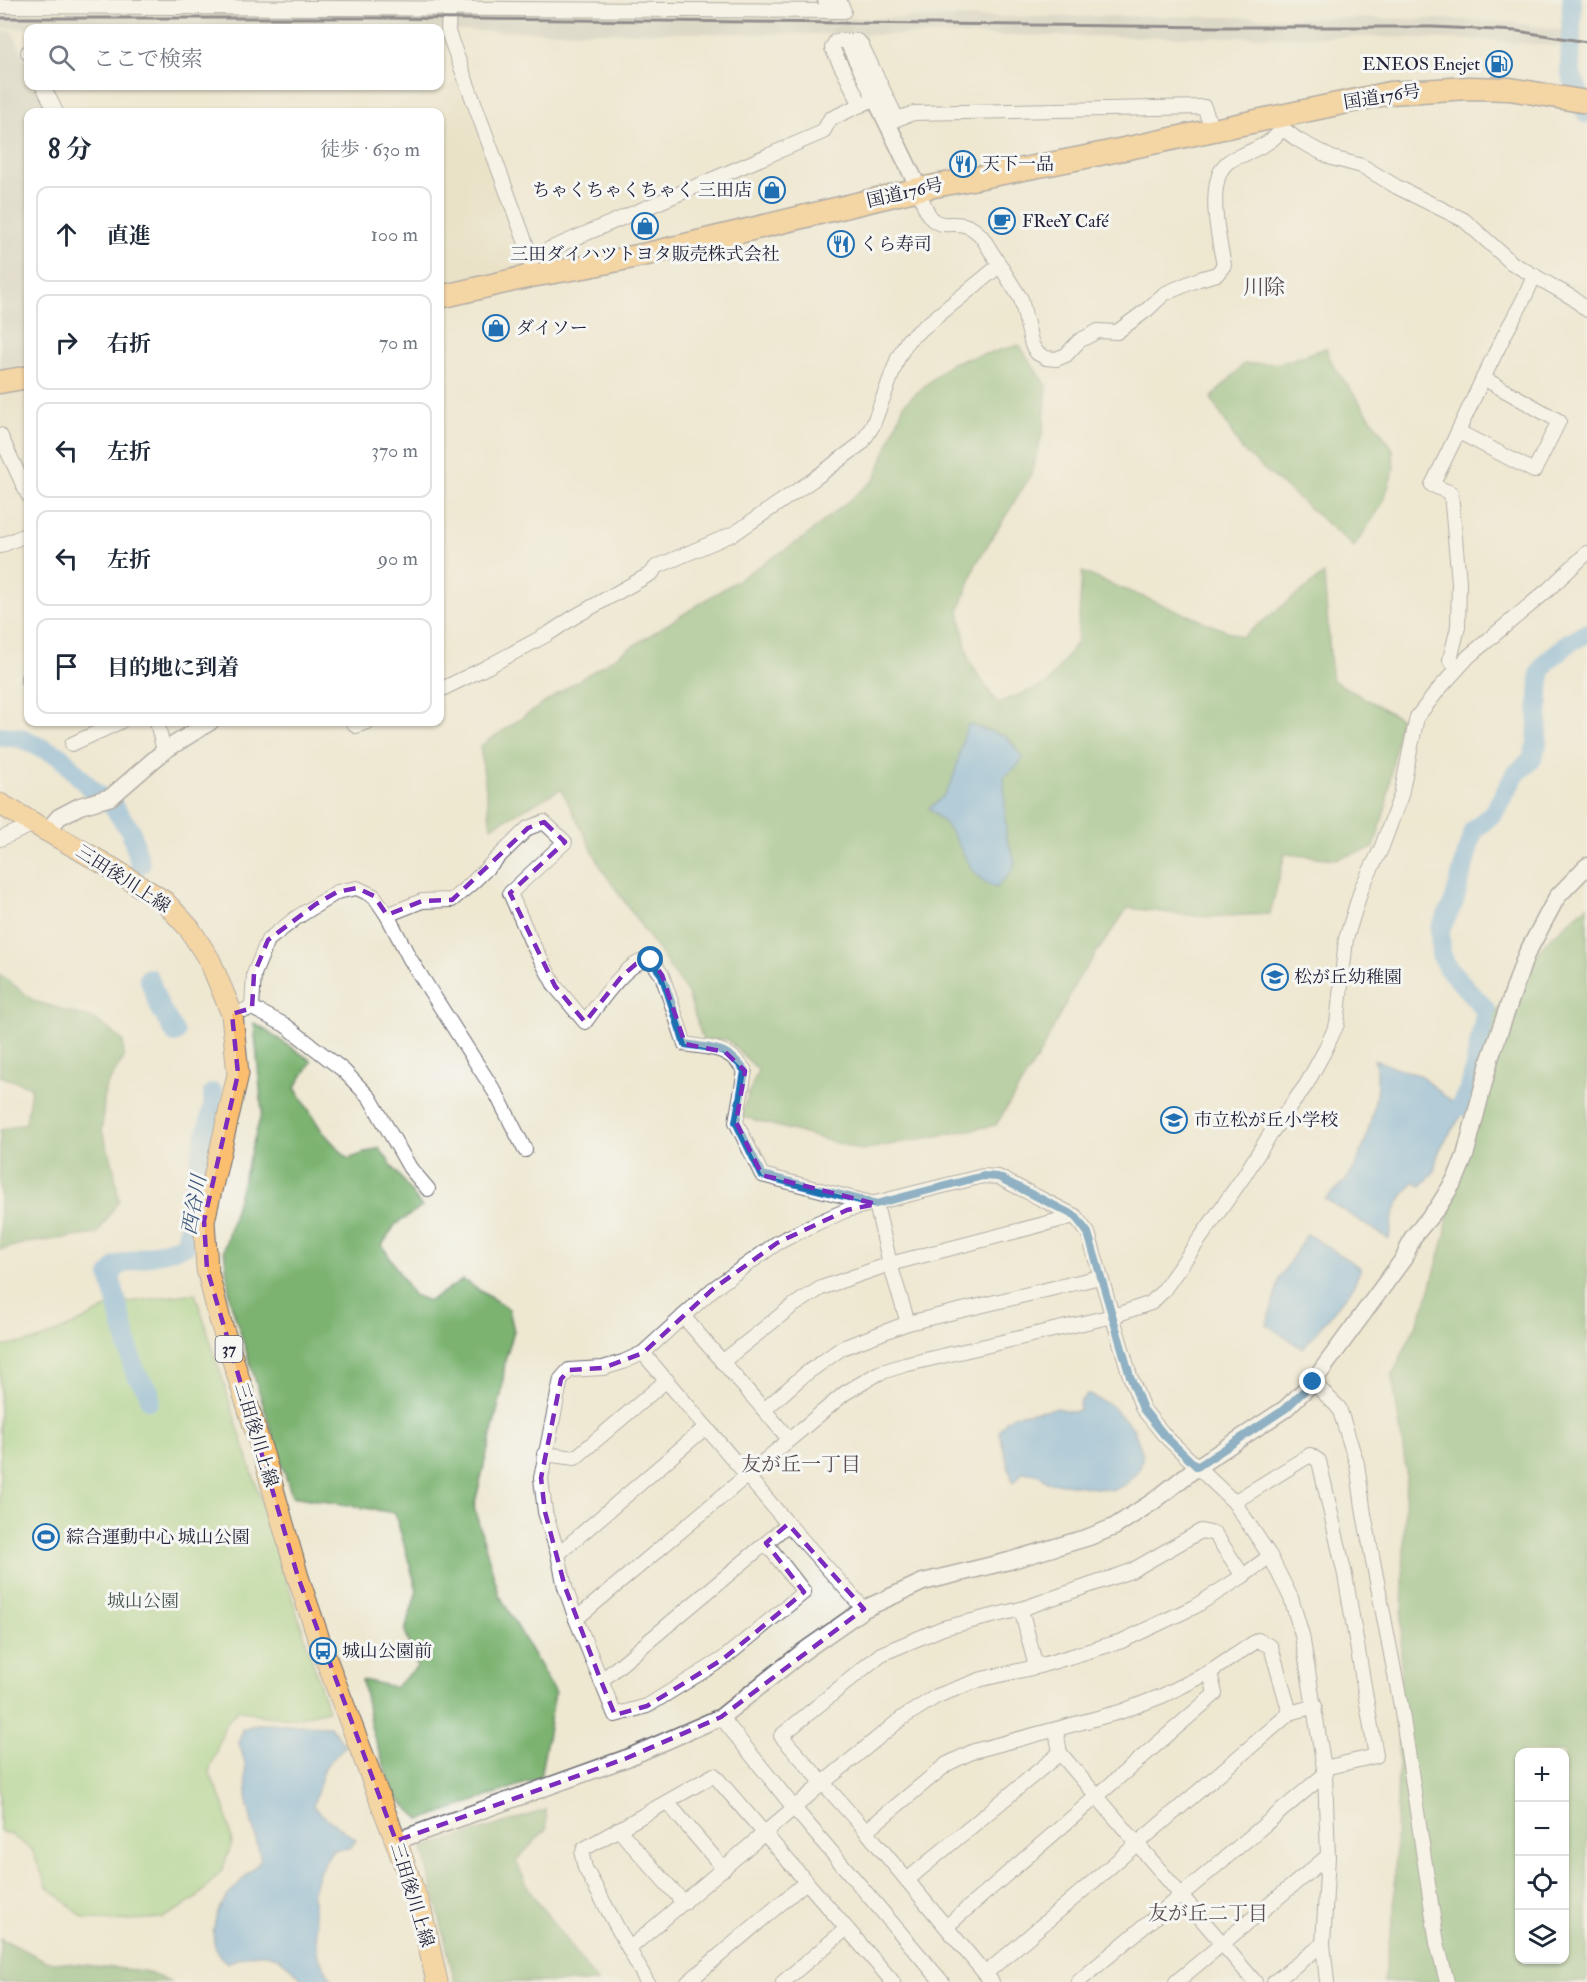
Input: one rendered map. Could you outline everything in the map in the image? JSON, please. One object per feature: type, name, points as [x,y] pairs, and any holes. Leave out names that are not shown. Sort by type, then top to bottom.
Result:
[{"type":"highway","name":"国道176号","points":[[444,296],[531,267],[584,267],[919,189],[1213,131],[1280,123],[1390,93],[1426,89],[1510,88],[1582,102]]},
{"type":"highway","points":[[0,382],[24,378]]},
{"type":"main road","name":"三田後川上線","points":[[0,804],[115,870],[165,902],[189,928],[242,1011],[238,1074],[204,1221],[207,1269],[220,1320],[264,1457],[298,1577],[323,1651],[421,1911],[437,1982]]},
{"type":"street","points":[[0,6],[224,4],[574,10],[827,4]]},
{"type":"street","points":[[449,7],[448,32],[531,267],[824,132],[830,119],[869,102]]},
{"type":"street","points":[[892,121],[869,102],[832,48],[836,41],[857,41],[861,44],[892,121],[919,189],[926,209],[933,220],[940,224],[963,224],[974,228],[1021,299],[1032,345],[1037,353],[1046,358],[1056,359],[1073,350],[1079,341],[1098,331],[1117,332],[1164,294],[1182,285],[1218,274],[1224,265],[1216,223],[1216,188],[1219,175],[1227,163],[1273,140],[1280,123],[1298,140],[1332,158],[1362,166],[1397,187],[1464,220],[1512,263],[1574,298],[1587,310]]},
{"type":"street","points":[[850,46],[869,102]]},
{"type":"street","points":[[46,90],[54,108]]},
{"type":"street","points":[[892,121],[914,112],[1204,107],[1213,131]]},
{"type":"street","points":[[444,688],[487,668],[548,634],[574,616],[652,573],[656,567],[735,533],[842,459],[862,443],[873,425],[898,358],[908,340],[1000,266]]},
{"type":"street","points":[[1458,667],[1450,660],[1458,627],[1459,582],[1451,494],[1432,485],[1483,378],[1528,293],[1534,275]]},
{"type":"street","points":[[1459,432],[1534,471],[1559,421],[1483,378]]},
{"type":"street","points":[[0,435],[24,486]]},
{"type":"street","points":[[0,546],[24,536]]},
{"type":"street","points":[[576,1619],[845,1393],[879,1373],[904,1365],[1113,1316],[1150,1303],[1163,1291],[1244,1176],[1270,1133],[1306,1085],[1337,1024],[1346,939],[1362,887],[1381,849],[1401,795],[1417,717],[1458,667],[1549,589],[1587,553]]},
{"type":"street","points":[[72,744],[111,726]]},
{"type":"street","points":[[158,726],[164,751]]},
{"type":"street","points":[[0,839],[40,828],[80,806],[111,797],[164,751],[204,726]]},
{"type":"street","points":[[387,915],[422,901],[452,900],[528,828],[544,822],[565,842],[510,893],[531,941],[555,986],[585,1022],[622,976],[644,959],[651,960],[662,975],[685,1044],[725,1052],[735,1057],[745,1071],[736,1122],[762,1175],[876,1204]]},
{"type":"street","points":[[396,1841],[627,1758],[721,1717],[804,1652],[864,1609],[923,1582],[1009,1561],[1089,1537],[1114,1527],[1134,1515],[1197,1467],[1285,1409],[1313,1382],[1404,1258],[1413,1237],[1438,1207],[1456,1178],[1465,1156],[1490,1059],[1526,955],[1557,897],[1587,866]]},
{"type":"street","points":[[428,1189],[410,1168],[370,1098],[343,1070],[285,1025],[242,1011],[268,940],[316,904],[337,892],[357,888],[374,896],[387,915],[410,959],[498,1097],[525,1150]]},
{"type":"street","points":[[766,1543],[804,1592],[723,1659],[647,1706],[615,1715],[576,1619],[545,1512],[541,1478],[544,1454],[561,1379],[565,1372],[575,1369],[603,1368],[643,1353],[713,1289],[777,1243],[847,1210],[983,1176],[998,1177],[1075,1216],[1088,1233],[1130,1376],[1143,1409],[1165,1436],[1234,1502],[1270,1556],[1290,1598],[1302,1635],[1325,1771],[1328,1856],[1323,1944],[1327,1982]]},
{"type":"street","points":[[876,1204],[890,1264],[908,1323]]},
{"type":"street","points":[[722,1362],[791,1307],[821,1288],[890,1264],[1075,1216]]},
{"type":"street","points":[[764,1410],[804,1375],[842,1348],[908,1323],[1100,1277]]},
{"type":"street","points":[[683,1316],[789,1439]]},
{"type":"street","points":[[643,1353],[788,1524],[864,1609]]},
{"type":"street","points":[[544,1454],[575,1458],[667,1380]]},
{"type":"street","points":[[1313,1382],[1339,1408],[1357,1464],[1364,1514],[1401,1706],[1437,1943],[1447,1982]]},
{"type":"street","points":[[558,1554],[706,1427]]},
{"type":"street","points":[[1078,1982],[1325,1771],[1376,1756],[1345,1575],[1319,1461],[1310,1455],[1234,1502]]},
{"type":"street","points":[[601,1681],[788,1524]]},
{"type":"street","points":[[1243,1576],[1215,1534],[1201,1531],[1131,1571],[1021,1609],[943,1628],[881,1654],[782,1736],[866,1831],[989,1978],[1136,1845],[1290,1713],[1315,1706]]},
{"type":"street","points":[[630,1948],[902,1718],[937,1696],[982,1679],[1036,1667],[1122,1641],[1194,1607],[1270,1556]]},
{"type":"street","points":[[1021,1609],[1036,1667]]},
{"type":"street","points":[[866,1831],[947,1764],[974,1751],[1120,1712],[1162,1696],[1210,1672],[1258,1640],[1271,1647],[1290,1713]]},
{"type":"street","points":[[947,1926],[1215,1694],[1210,1672]]},
{"type":"street","points":[[721,1717],[795,1809],[942,1982]]},
{"type":"street","points":[[1056,1730],[1060,1753],[1255,1982]]},
{"type":"street","points":[[907,1880],[1060,1753]]},
{"type":"street","points":[[647,1982],[585,1868],[582,1855],[584,1849],[714,1774],[888,1980]]},
{"type":"street","points":[[667,1802],[724,1869]]},
{"type":"street","points":[[618,1829],[684,1903]]},
{"type":"street","points":[[1176,1982],[1328,1856]]},
{"type":"street","points":[[688,1982],[806,1882]]},
{"type":"street","points":[[783,1982],[846,1929]]},
{"type":"street","points":[[1274,1982],[1323,1944]]},
{"type":"highlighted area","points":[[544,822],[565,842],[510,893],[555,986],[585,1022],[622,976],[636,964],[651,960],[662,975],[685,1044],[725,1052],[745,1071],[736,1122],[762,1175],[876,1204],[847,1210],[777,1243],[713,1289],[643,1353],[603,1368],[569,1370],[561,1379],[541,1478],[545,1512],[565,1587],[601,1681],[615,1715],[647,1706],[723,1659],[779,1613],[804,1592],[766,1543],[788,1524],[864,1609],[721,1717],[627,1758],[396,1841],[298,1577],[207,1269],[204,1221],[238,1074],[232,1014],[252,1008],[254,974],[268,940],[316,904],[337,892],[357,888],[374,896],[387,915],[422,901],[452,900],[528,828]]},
{"type":"shaded area","points":[[443,11],[444,24],[24,24],[24,28],[0,28],[0,13]]},
{"type":"shaded area","points":[[452,13],[615,13],[849,18],[1119,16],[1445,19],[1514,23],[1567,31],[1564,47],[1485,40],[1362,37],[452,31]]},
{"type":"shaded area","points":[[0,31],[12,31],[24,56],[24,90],[40,90],[50,108],[24,108],[24,366],[0,370]]},
{"type":"shaded area","points":[[461,80],[525,258],[520,260],[522,270],[444,286],[444,108],[391,108],[436,90],[444,90],[444,87]]},
{"type":"shaded area","points":[[0,392],[24,392],[24,474],[0,423]]},
{"type":"green space","points":[[1019,345],[1047,387],[1043,431],[1031,475],[976,564],[959,612],[969,661],[997,703],[1047,684],[1077,642],[1082,572],[1242,637],[1324,574],[1332,680],[1400,718],[1386,806],[1374,848],[1336,859],[1285,854],[1270,914],[1204,917],[1128,908],[1078,979],[1040,1054],[996,1125],[862,1150],[740,1116],[758,1070],[727,1039],[703,1041],[688,994],[602,869],[561,789],[491,827],[480,746],[565,689],[802,539],[875,479],[904,404],[951,363]]},
{"type":"green space","points":[[1326,348],[1333,365],[1393,449],[1394,470],[1382,505],[1354,547],[1242,450],[1211,398],[1244,364],[1281,363]]},
{"type":"green space","points":[[1587,906],[1587,1982],[1383,1982],[1394,1911],[1406,1469],[1392,1376],[1426,1303],[1445,1235],[1455,1165],[1487,1025],[1545,943]]},
{"type":"green space","points":[[0,974],[34,1001],[96,1020],[123,1041],[124,1058],[105,1088],[102,1131],[113,1164],[119,1200],[97,1234],[26,1243],[0,1250],[0,1130],[26,1123],[31,1087],[0,1076]]},
{"type":"green space","points":[[254,1023],[312,1061],[295,1088],[322,1131],[348,1159],[379,1148],[422,1207],[395,1225],[382,1245],[413,1295],[429,1301],[463,1280],[509,1309],[514,1331],[505,1360],[502,1391],[474,1507],[499,1594],[555,1693],[540,1778],[421,1820],[395,1796],[372,1731],[362,1680],[395,1687],[417,1667],[405,1631],[417,1590],[395,1513],[292,1496],[230,1300],[224,1249],[262,1111]]},
{"type":"green space","name":"城山公園","points":[[195,1293],[328,1710],[296,1718],[264,1716],[238,1709],[225,1725],[209,1772],[225,1807],[232,1843],[222,1870],[196,1899],[163,1918],[113,1921],[84,1918],[47,1886],[32,1850],[11,1835],[0,1831],[0,1347],[38,1340],[74,1325],[114,1304]]},
{"type":"green space","points":[[546,1810],[547,1828],[516,1861],[531,1893],[597,1982],[455,1982],[423,1848]]},
{"type":"green space","points":[[0,1938],[46,1961],[144,1971],[171,1982],[0,1982]]},
{"type":"water","points":[[968,724],[1007,737],[1023,758],[1004,777],[1006,837],[1015,860],[1013,870],[996,888],[978,876],[952,834],[929,808],[947,791],[952,781]]},
{"type":"water","points":[[1374,1060],[1421,1076],[1452,1102],[1468,1101],[1465,1110],[1439,1152],[1435,1171],[1421,1186],[1414,1181],[1399,1201],[1389,1239],[1325,1199],[1350,1174],[1365,1142],[1376,1097],[1377,1070]]},
{"type":"water","points":[[1307,1234],[1361,1268],[1353,1287],[1303,1349],[1267,1325],[1280,1277]]},
{"type":"water","points":[[1087,1394],[1110,1405],[1133,1428],[1143,1454],[1139,1470],[1125,1485],[1114,1490],[1047,1482],[1038,1474],[1023,1472],[1013,1483],[999,1432],[1006,1421],[1015,1415],[1057,1408],[1073,1412],[1080,1409],[1079,1403]]},
{"type":"water","points":[[257,1724],[330,1726],[345,1746],[325,1767],[313,1806],[356,1840],[350,1848],[332,1850],[319,1872],[312,1895],[317,1953],[332,1982],[304,1982],[286,1964],[270,1955],[251,1955],[227,1963],[217,1951],[213,1937],[220,1907],[261,1860],[248,1806],[245,1763],[239,1743],[242,1729]]},
{"type":"waterway","points":[[1572,0],[1570,71],[1587,114]]},
{"type":"waterway","points":[[1460,1107],[1471,1085],[1486,1010],[1447,967],[1441,954],[1440,929],[1454,902],[1473,831],[1494,812],[1515,775],[1532,759],[1537,743],[1540,673],[1547,661],[1570,642],[1587,633]]},
{"type":"waterway","name":"西谷川","points":[[0,736],[20,738],[60,756],[94,792],[112,805],[131,831],[140,864]]},
{"type":"waterway","name":"西谷川","points":[[149,978],[159,1006],[175,1033]]},
{"type":"waterway","name":"西谷川","points":[[150,1400],[149,1391],[135,1373],[110,1276],[118,1265],[186,1245],[197,1172],[213,1106],[213,1093]]},
{"type":"tunnel","points":[[829,5],[850,46]]},
{"type":"railway","points":[[0,18],[374,18],[1433,27],[1517,31],[1587,42]]},
{"type":"place","name":"ENEOS Enejet","points":[[1499,64]]},
{"type":"place","name":"天下一品","points":[[963,164]]},
{"type":"place","name":"ちゃくちゃくちゃく 三田店","points":[[772,190]]},
{"type":"place","name":"FReeY Café","points":[[1002,221]]},
{"type":"place","name":"三田ダイハツトヨタ販売株式会社","points":[[645,226]]},
{"type":"place","name":"くら寿司","points":[[841,244]]},
{"type":"place","name":"ダイソー","points":[[496,328]]},
{"type":"place","name":"松が丘幼稚園","points":[[1275,977]]},
{"type":"place","name":"市立松が丘小学校","points":[[1174,1120]]},
{"type":"place","name":"綜合運動中心 城山公園","points":[[46,1537]]},
{"type":"place","name":"城山公園前","points":[[323,1651]]},
{"type":"district","name":"川除","points":[[1264,287]]},
{"type":"district","name":"友が丘一丁目","points":[[801,1464]]},
{"type":"district","name":"友が丘二丁目","points":[[1208,1913]]},
{"type":"route","points":[[651,960],[662,975],[685,1044],[725,1052],[735,1057],[745,1071],[736,1122],[762,1175],[876,1204],[983,1176],[998,1177],[1075,1216],[1088,1233],[1130,1376],[1143,1409],[1165,1436],[1197,1467],[1285,1409],[1313,1382]]}]
